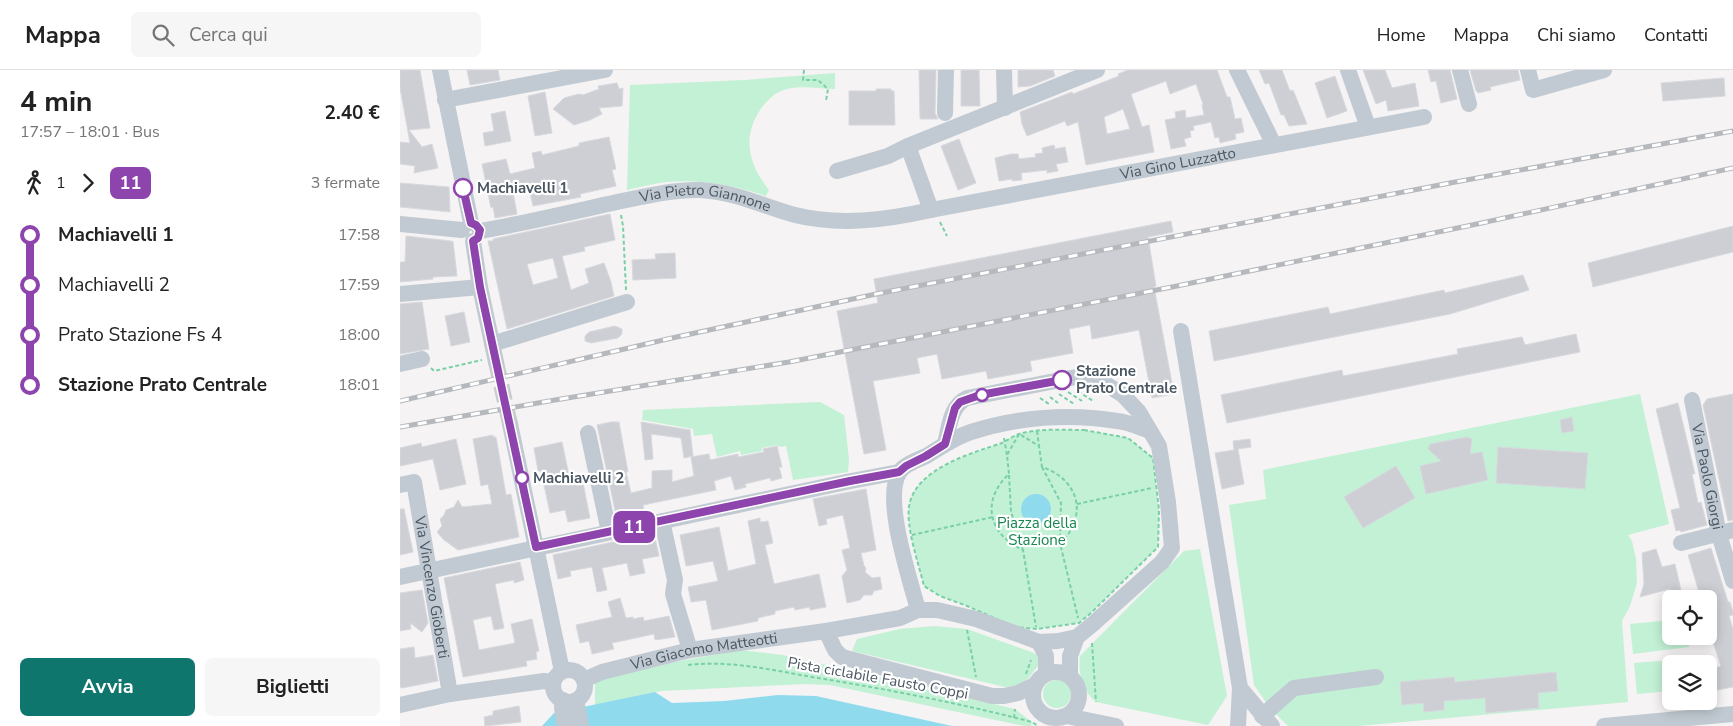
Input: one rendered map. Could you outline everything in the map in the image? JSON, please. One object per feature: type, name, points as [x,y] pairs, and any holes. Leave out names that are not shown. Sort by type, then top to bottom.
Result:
[{"type":"street","points":[[440,70],[494,354],[627,302]]},
{"type":"street","points":[[445,100],[605,70]]},
{"type":"street","points":[[945,113],[946,70]]},
{"type":"street","points":[[1004,70],[1005,108]]},
{"type":"street","points":[[837,171],[888,156],[908,146],[1097,70]]},
{"type":"street","points":[[1237,70],[1274,144]]},
{"type":"street","points":[[1348,70],[1368,127]]},
{"type":"street","points":[[1460,70],[1469,104]]},
{"type":"street","points":[[1528,70],[1533,90],[1604,70]]},
{"type":"street","name":"Via Gino Luzzatto","points":[[931,210],[1424,117]]},
{"type":"street","points":[[908,146],[931,210]]},
{"type":"street","name":"Via Pietro Giannone","points":[[400,224],[471,231],[666,193],[698,190],[729,194],[794,215],[821,220],[862,221],[900,217],[931,210]]},
{"type":"street","points":[[400,294],[480,287]]},
{"type":"street","points":[[1181,331],[1240,688],[1238,726]]},
{"type":"street","points":[[400,364],[422,359]]},
{"type":"street","points":[[945,444],[955,408],[960,402],[980,395],[1076,377],[1089,377],[1101,381],[1123,395],[1139,412],[1159,446],[1168,502],[1172,548],[1162,562],[1083,634],[1070,656],[1070,676]]},
{"type":"street","name":"Via Paolo Giorgi","points":[[1692,400],[1726,532],[1733,581]]},
{"type":"street","points":[[400,577],[899,472],[945,444],[970,432],[1002,424],[1062,416],[1118,421],[1150,431]]},
{"type":"street","points":[[510,424],[536,547],[558,676],[554,691],[581,726]]},
{"type":"street","points":[[588,433],[608,532]]},
{"type":"street","points":[[899,472],[893,498],[897,528],[918,610],[966,611],[1037,641],[1058,641],[1083,634]]},
{"type":"street","name":"Via Vincenzo Gioberti","points":[[407,483],[430,571],[450,694]]},
{"type":"street","points":[[662,521],[675,580],[673,594],[688,658]]},
{"type":"street","points":[[1681,543],[1726,532]]},
{"type":"street","name":"Via Giacomo Matteotti","points":[[584,680],[602,672],[688,658],[900,618],[918,610]]},
{"type":"street","points":[[826,631],[835,650],[842,657],[978,693],[1004,696],[1018,693],[1030,681],[1038,680],[1046,673],[1059,671],[1070,676],[1078,687],[1079,701],[1076,707],[1048,722]]},
{"type":"street","points":[[1037,641],[1046,656],[1046,673]]},
{"type":"street","points":[[400,705],[450,694],[544,681],[572,670],[582,675],[585,685],[583,694],[569,709]]},
{"type":"street","points":[[1240,688],[1267,721],[1294,688],[1376,677]]},
{"type":"street","points":[[1030,681],[1035,704],[1048,722]]},
{"type":"street","points":[[1079,701],[1092,712],[1117,726]]},
{"type":"street","points":[[1604,726],[1733,714]]},
{"type":"street","points":[[1048,722],[1117,726]]},
{"type":"path","points":[[804,70],[802,80],[818,80],[828,89],[826,101]]},
{"type":"path","points":[[617,202],[623,226],[627,302]]},
{"type":"path","points":[[422,359],[434,371],[494,354]]},
{"type":"path","points":[[1062,388],[1082,401]]},
{"type":"path","points":[[1053,389],[1075,404]]},
{"type":"path","points":[[1078,391],[1093,401]]},
{"type":"path","points":[[1048,396],[1062,406]]},
{"type":"path","points":[[1040,398],[1054,408]]},
{"type":"path","points":[[1002,424],[1009,474],[1011,512],[1023,550],[1037,641],[1030,681]]},
{"type":"path","points":[[1084,430],[1128,438],[1153,458],[1159,510],[1158,547],[1092,612],[1083,634],[1037,641],[1015,628],[966,611],[924,586],[912,535],[909,506],[917,487],[936,470],[964,456],[1004,442],[1020,434],[1037,431],[1084,430]]},
{"type":"path","points":[[1037,431],[1042,467],[1061,503],[1060,543],[1083,634],[1096,702]]},
{"type":"path","points":[[1020,434],[1039,446]]},
{"type":"path","points":[[1006,455],[1020,434]]},
{"type":"path","points":[[1042,467],[1062,476],[1071,488],[1077,504],[1076,518],[1070,532],[1060,543]]},
{"type":"path","points":[[1009,474],[1002,481],[994,495],[991,511],[992,517],[1001,537],[1010,545],[1023,550]]},
{"type":"path","points":[[1077,504],[1156,487]]},
{"type":"path","points":[[912,535],[992,517]]},
{"type":"path","points":[[966,611],[978,693]]},
{"type":"path","name":"Pista ciclabile Fausto Coppi","points":[[688,658],[706,663],[748,666],[904,692],[1014,718],[1048,722]]},
{"type":"path","points":[[1014,718],[1015,709]]},
{"type":"green space","points":[[835,73],[835,89],[801,87],[781,91],[767,101],[757,115],[752,125],[749,145],[757,173],[769,190],[766,196],[729,186],[691,181],[665,182],[627,190],[630,85],[744,80]]},
{"type":"green space","points":[[1640,394],[1669,524],[1628,535],[1632,541],[1636,559],[1637,583],[1630,606],[1622,621],[1628,702],[1359,726],[1288,726],[1270,708],[1254,685],[1229,505],[1266,499],[1263,470]]},
{"type":"green space","points":[[820,402],[844,415],[849,459],[848,472],[793,480],[786,446],[780,447],[776,445],[762,448],[762,451],[741,455],[740,451],[717,457],[712,434],[694,436],[693,429],[642,420],[643,410]]},
{"type":"green space","name":"Piazza della Stazione","points":[[1043,430],[1084,430],[1128,438],[1153,458],[1159,510],[1158,547],[1092,612],[1079,623],[1037,629],[1015,627],[940,596],[924,586],[909,525],[909,507],[913,494],[921,483],[946,465],[1002,443],[1019,434]]},
{"type":"green space","points":[[1200,549],[1227,696],[1208,725],[1096,702],[1084,687],[1080,669],[1080,656],[1184,551]]},
{"type":"green space","points":[[1662,621],[1662,645],[1689,645],[1689,647],[1633,654],[1630,624]]},
{"type":"green space","points":[[934,626],[967,629],[1034,653],[1040,658],[1038,666],[1022,686],[1005,687],[852,651],[857,639],[900,629]]},
{"type":"green space","points":[[740,650],[783,655],[1015,709],[1032,722],[1031,726],[830,685],[805,684],[661,691],[595,705],[595,681],[675,662]]},
{"type":"green space","points":[[1662,661],[1662,692],[1637,694],[1634,663]]},
{"type":"green space","points":[[1057,680],[1067,684],[1071,694],[1067,704],[1057,708],[1047,704],[1043,694],[1047,684]]},
{"type":"water","points":[[1036,494],[1047,498],[1051,509],[1047,520],[1036,524],[1025,520],[1021,509],[1025,498]]},
{"type":"water","points":[[655,692],[672,703],[724,701],[778,695],[816,696],[952,726],[542,726],[554,713]]},
{"type":"building","points":[[400,70],[420,70],[430,128],[409,130],[422,147],[432,144],[438,168],[414,173],[415,166],[400,164],[400,142],[410,143],[400,88]]},
{"type":"building","points":[[467,70],[498,70],[500,80],[470,85]]},
{"type":"building","points":[[919,70],[936,70],[935,113],[938,119],[920,119]]},
{"type":"building","points":[[961,70],[979,70],[980,106],[961,106]]},
{"type":"building","points":[[1018,70],[1053,70],[1055,76],[1030,86],[1018,87]]},
{"type":"building","points":[[1128,70],[1217,70],[1227,97],[1230,97],[1235,119],[1241,118],[1244,132],[1235,134],[1236,139],[1220,143],[1219,137],[1215,138],[1211,122],[1193,126],[1194,130],[1190,131],[1191,137],[1184,139],[1186,146],[1171,149],[1165,120],[1176,118],[1175,112],[1185,110],[1186,118],[1204,115],[1203,104],[1196,84],[1170,94],[1166,81],[1131,94],[1142,127],[1149,125],[1154,152],[1086,165],[1078,122],[1067,126],[1065,121],[1027,136],[1020,112],[1072,92],[1073,94],[1119,76],[1118,74]],"holes":[[[1123,109],[1130,129],[1107,134],[1104,117]]]},
{"type":"building","points":[[1259,70],[1282,70],[1290,91],[1293,90],[1307,124],[1289,126],[1284,115],[1281,115],[1269,83],[1265,84]]},
{"type":"building","points":[[1363,70],[1385,70],[1392,88],[1415,83],[1419,106],[1388,111],[1386,100],[1376,104]]},
{"type":"building","points":[[1428,70],[1450,70],[1457,99],[1441,103],[1436,81],[1431,82]]},
{"type":"building","points":[[1470,70],[1518,70],[1520,80],[1490,87],[1491,90],[1478,93]]},
{"type":"building","points":[[1335,76],[1347,111],[1327,118],[1315,83]]},
{"type":"building","points":[[1724,78],[1725,96],[1663,101],[1661,83]]},
{"type":"building","points":[[617,83],[619,89],[623,88],[622,106],[599,108],[602,114],[590,120],[574,125],[553,109],[564,98],[579,94],[583,95],[599,89],[598,86]]},
{"type":"building","points":[[876,89],[891,89],[891,91],[894,91],[895,125],[849,125],[849,91],[876,91]]},
{"type":"building","points":[[545,92],[552,133],[535,136],[528,96]]},
{"type":"building","points":[[505,111],[511,141],[485,146],[483,133],[494,131],[491,114]]},
{"type":"building","points":[[609,137],[616,169],[612,170],[616,186],[580,194],[581,197],[533,206],[529,188],[513,192],[517,214],[495,218],[493,207],[491,208],[482,164],[506,159],[510,174],[535,168],[532,153],[541,151],[542,155],[579,146],[579,143]]},
{"type":"building","points":[[959,139],[976,183],[958,190],[941,146]]},
{"type":"building","points":[[1054,145],[1055,149],[1065,147],[1068,162],[1056,164],[1058,171],[1047,173],[1047,170],[1021,173],[1022,180],[999,181],[995,158],[1011,154],[1018,154],[1019,159],[1036,157],[1035,154],[1043,153],[1042,148]]},
{"type":"building","points":[[400,183],[449,187],[450,212],[400,207]]},
{"type":"building","points":[[610,214],[615,240],[584,247],[585,251],[562,256],[571,290],[589,283],[585,269],[604,263],[614,296],[507,329],[488,241],[493,241],[493,239]],"holes":[[[553,258],[558,278],[533,285],[527,264]]]},
{"type":"building","points":[[1171,221],[1173,232],[1148,237],[1156,286],[1154,287],[1174,394],[1152,398],[1139,330],[1092,339],[1090,325],[1069,329],[1073,353],[1030,361],[1032,371],[988,379],[986,371],[942,379],[937,354],[917,358],[920,373],[873,381],[886,450],[864,454],[837,311],[878,303],[874,279]]},
{"type":"building","points":[[1733,226],[1733,252],[1593,287],[1588,263]]},
{"type":"building","points":[[406,236],[453,241],[457,276],[433,277],[433,279],[400,282],[400,262],[405,262]]},
{"type":"building","points":[[675,253],[676,278],[633,280],[632,260],[656,259],[655,254]]},
{"type":"building","points":[[1523,275],[1529,290],[1450,314],[1214,361],[1209,331],[1328,307],[1330,314],[1444,290],[1445,293]]},
{"type":"building","points":[[422,302],[429,349],[400,354],[400,304]]},
{"type":"building","points":[[464,312],[470,342],[451,346],[445,316]]},
{"type":"building","points":[[615,326],[622,329],[622,334],[618,338],[591,343],[585,341],[585,336],[589,332]]},
{"type":"building","points":[[1576,334],[1580,352],[1227,423],[1221,395],[1342,370],[1343,376],[1458,354],[1457,349],[1522,337],[1525,345]]},
{"type":"building","points":[[1733,394],[1733,520],[1728,521],[1703,405],[1707,399]]},
{"type":"building","points":[[1678,403],[1695,474],[1692,474],[1698,503],[1701,502],[1707,525],[1681,532],[1680,530],[1676,531],[1671,510],[1680,508],[1656,409]]},
{"type":"building","points":[[1572,417],[1574,431],[1562,433],[1560,420]]},
{"type":"building","points":[[619,422],[631,493],[652,488],[652,471],[672,470],[672,482],[694,476],[691,457],[709,454],[710,460],[738,454],[738,457],[764,452],[763,449],[777,446],[782,467],[779,467],[782,478],[771,481],[770,478],[745,484],[746,487],[735,490],[731,476],[714,481],[716,490],[643,505],[644,510],[616,515],[597,425]]},
{"type":"building","points":[[641,422],[690,430],[693,456],[684,458],[681,438],[651,434],[653,459],[645,460]]},
{"type":"building","points":[[493,435],[493,437],[496,437],[506,495],[511,494],[519,537],[458,550],[444,540],[437,532],[442,526],[440,519],[446,510],[454,507],[458,500],[462,507],[492,504],[488,484],[481,486],[473,439]]},
{"type":"building","points":[[1467,437],[1472,439],[1470,454],[1482,452],[1488,480],[1426,494],[1420,466],[1441,461],[1428,449],[1430,444]]},
{"type":"building","points":[[456,439],[466,484],[440,490],[433,459],[400,466],[400,448],[421,443],[422,447]]},
{"type":"building","points":[[1250,439],[1251,447],[1238,449],[1244,484],[1222,489],[1215,453],[1234,450],[1233,441]]},
{"type":"building","points":[[562,442],[570,480],[582,478],[590,518],[568,522],[565,510],[550,513],[541,471],[538,471],[534,448]]},
{"type":"building","points":[[1498,447],[1588,453],[1585,489],[1496,483]]},
{"type":"building","points":[[1396,466],[1415,498],[1363,528],[1344,497]]},
{"type":"building","points":[[866,489],[876,550],[861,553],[866,568],[865,572],[872,578],[880,577],[882,589],[874,591],[872,595],[864,595],[860,600],[847,603],[842,576],[847,570],[842,550],[850,548],[843,515],[826,519],[827,524],[819,526],[813,499]]},
{"type":"building","points":[[400,509],[404,509],[413,552],[400,555]]},
{"type":"building","points":[[760,518],[760,522],[768,521],[773,543],[765,545],[774,584],[819,574],[826,607],[810,610],[810,607],[795,610],[794,607],[775,611],[775,614],[758,618],[758,621],[712,630],[706,600],[691,602],[688,587],[718,581],[713,561],[686,566],[680,535],[719,527],[728,571],[756,564],[748,521]]},
{"type":"building","points":[[654,533],[659,556],[642,559],[645,573],[630,576],[627,563],[602,568],[607,590],[597,592],[592,567],[570,571],[571,576],[558,579],[553,555]]},
{"type":"building","points":[[1711,548],[1728,602],[1730,602],[1733,612],[1733,615],[1729,616],[1733,629],[1733,687],[1717,690],[1717,667],[1721,666],[1714,645],[1717,645],[1717,590],[1698,590],[1688,555]]},
{"type":"building","points":[[1656,549],[1662,567],[1675,564],[1681,590],[1662,590],[1640,597],[1644,584],[1642,553]]},
{"type":"building","points":[[520,562],[524,580],[514,583],[514,580],[495,584],[504,628],[494,630],[491,616],[473,620],[479,650],[515,643],[511,624],[532,619],[539,651],[536,652],[537,659],[526,661],[527,666],[463,677],[444,578]]},
{"type":"building","points":[[422,590],[428,623],[422,632],[410,623],[411,629],[400,631],[400,593]]},
{"type":"building","points":[[620,598],[626,618],[643,617],[644,621],[669,616],[675,637],[655,640],[654,634],[612,643],[614,649],[592,654],[589,641],[580,643],[576,625],[612,617],[608,602]]},
{"type":"building","points":[[414,647],[415,658],[433,655],[438,681],[402,688],[400,687],[400,649]]},
{"type":"building","points":[[1556,672],[1558,691],[1538,693],[1539,708],[1486,713],[1485,698],[1444,701],[1444,710],[1424,712],[1423,703],[1402,705],[1400,682],[1454,677],[1455,682]]},
{"type":"building","points":[[519,706],[521,722],[485,726],[484,717],[493,715],[493,711]]},
{"type":"tunnel","points":[[496,362],[510,424]]},
{"type":"railway","points":[[400,401],[672,338],[876,294],[1450,183],[1733,131]]},
{"type":"railway","points":[[400,427],[789,362],[1172,287],[1477,224],[1733,168]]},
{"type":"bus line","name":"11","points":[[463,188],[471,223],[480,230],[478,238],[473,241],[480,287],[536,547],[899,472],[945,444],[955,408],[967,398],[1062,380]]},
{"type":"place","name":"Machiavelli 1","points":[[463,188]]},
{"type":"place","name":"Stazione Prato Centrale","points":[[1062,380]]},
{"type":"place","name":"Machiavelli 2","points":[[522,478]]}]
